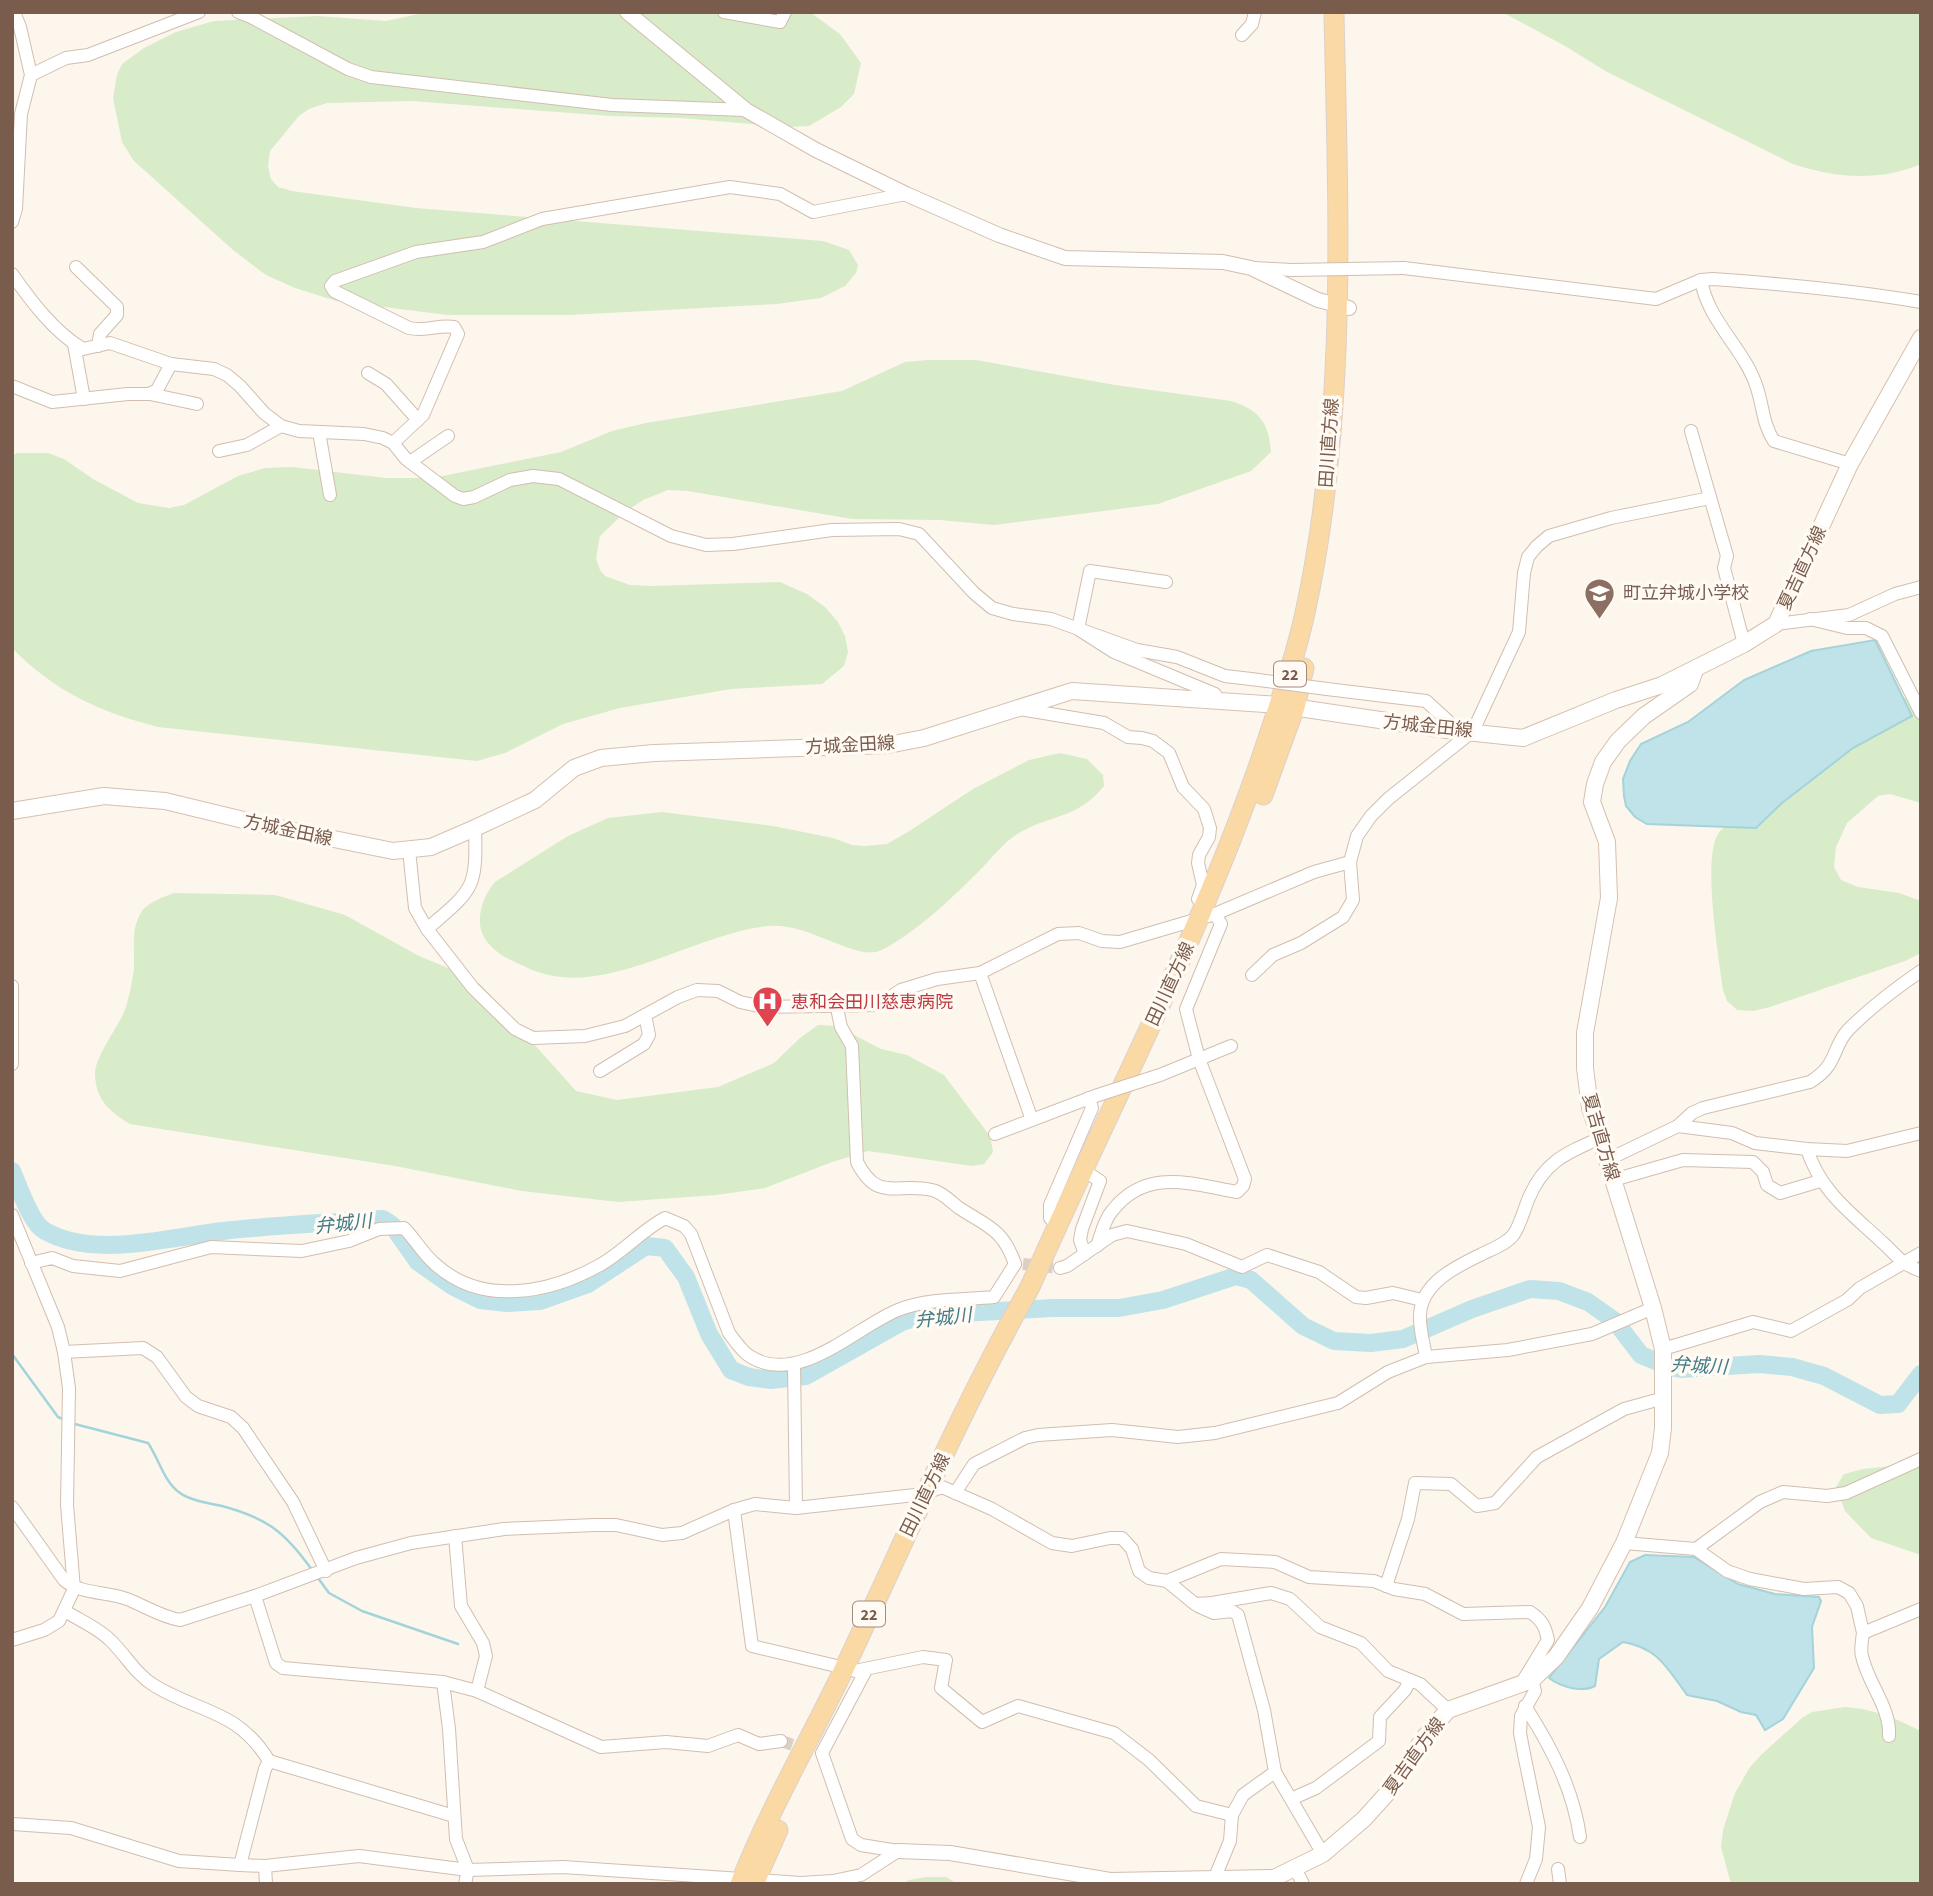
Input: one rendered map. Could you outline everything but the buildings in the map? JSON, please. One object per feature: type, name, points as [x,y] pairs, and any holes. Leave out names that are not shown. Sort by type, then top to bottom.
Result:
[{"type":"main road","name":"田川直方線","points":[[1334,12],[1343,306]]},
{"type":"main road","name":"田川直方線","points":[[748,1882],[817,1752],[940,1491],[1002,1347],[1091,1175],[1202,919],[1287,706],[1331,542],[1344,413],[1344,12]]},
{"type":"main road","name":"夏吉直方線","points":[[1273,1880],[1323,1854],[1364,1819],[1391,1789],[1423,1739],[1448,1710],[1527,1682],[1556,1657],[1590,1608],[1624,1543],[1660,1453],[1664,1391],[1662,1349],[1653,1308],[1598,1139],[1584,1068],[1585,1032],[1609,898],[1607,842],[1592,802],[1595,784],[1603,762],[1618,741],[1644,716],[1690,684],[1695,670],[1776,624],[1850,464],[1921,338]]},
{"type":"main road","name":"方城金田線","points":[[12,811],[104,796],[165,801],[380,849],[409,850],[431,847],[536,800],[575,768],[600,758],[654,753],[888,745],[924,738],[1072,691],[1287,706],[1522,738],[1695,670]]},
{"type":"main road","name":"田川直方線","points":[[1032,1288],[1057,1225],[1202,919]]},
{"type":"main road","name":"田川直方線","points":[[748,1882],[855,1669]]},
{"type":"street","points":[[12,222],[16,209],[21,114],[31,75],[14,12]]},
{"type":"street","points":[[31,75],[66,58],[88,55],[199,12]]},
{"type":"street","points":[[238,12],[348,69],[371,77],[612,105],[746,110]]},
{"type":"street","points":[[627,12],[746,110],[816,150],[999,235],[1065,258],[1223,262],[1251,268],[1292,270],[1404,268],[1656,299],[1713,279],[1818,287],[1921,302]]},
{"type":"street","points":[[724,12],[780,22],[785,12]]},
{"type":"street","points":[[1242,36],[1252,24],[1255,12]]},
{"type":"street","points":[[393,443],[423,415],[458,334],[454,327],[446,325],[422,330],[410,328],[334,290],[331,286],[335,281],[416,252],[483,242],[542,219],[730,187],[780,194],[813,212],[906,194]]},
{"type":"street","points":[[76,267],[117,307],[117,315],[100,334],[97,346]]},
{"type":"street","points":[[1251,268],[1318,300],[1343,306]]},
{"type":"street","points":[[12,274],[40,311],[74,344],[83,349],[110,343],[171,364],[214,369],[240,386],[264,413],[281,426],[299,431],[364,434],[383,438],[393,443],[410,462],[455,496],[464,499],[510,480],[533,476],[559,479],[671,536],[706,545],[733,544],[832,530],[898,529],[919,534],[974,593],[992,608],[1051,619],[1137,650],[1177,657],[1225,676],[1426,701],[1448,721],[1450,730]]},
{"type":"street","points":[[1701,281],[1704,295],[1749,369],[1757,388],[1768,432],[1774,440],[1850,464]]},
{"type":"street","points":[[74,344],[84,398]]},
{"type":"street","points":[[149,394],[157,390],[171,364]]},
{"type":"street","points":[[368,373],[386,384],[418,420]]},
{"type":"street","points":[[12,386],[52,402],[149,394],[197,404]]},
{"type":"street","points":[[219,451],[247,445],[281,426]]},
{"type":"street","points":[[1691,431],[1727,556],[1724,568],[1744,644]]},
{"type":"street","points":[[319,432],[330,495]]},
{"type":"street","points":[[410,462],[448,436]]},
{"type":"street","points":[[1251,975],[1273,955],[1301,943],[1343,917],[1353,900],[1350,862],[1357,836],[1371,816],[1388,799],[1473,731],[1519,632],[1524,573],[1528,557],[1537,545],[1549,536],[1611,518],[1710,498]]},
{"type":"street","points":[[1078,629],[1090,571],[1166,582]]},
{"type":"street","points":[[1776,624],[1849,615],[1895,594],[1921,587]]},
{"type":"street","points":[[1810,619],[1847,628],[1866,628],[1882,636],[1921,713]]},
{"type":"street","points":[[1078,629],[1114,652],[1215,694],[1218,701]]},
{"type":"street","points":[[1017,709],[1104,723],[1128,737],[1153,741],[1169,754],[1183,788],[1204,809],[1210,828],[1209,837],[1199,855],[1203,885],[1202,919]]},
{"type":"street","points":[[427,929],[454,906],[471,886],[476,868],[475,828]]},
{"type":"street","points":[[409,850],[415,908],[427,929],[473,988],[514,1029],[533,1038],[585,1036],[625,1026],[678,997],[697,990],[718,991],[740,1002],[762,1007],[878,1005],[901,990],[937,979],[979,973],[1058,934],[1079,933],[1102,941],[1120,942],[1202,919],[1314,872],[1350,862]]},
{"type":"street","points":[[1097,1246],[1110,1212],[1125,1198],[1148,1185],[1165,1180],[1237,1192],[1243,1186],[1245,1179],[1199,1059],[1186,1009],[1221,925],[1202,919]]},
{"type":"street","points":[[1607,1160],[1678,1126],[1692,1113],[1703,1108],[1810,1082],[1831,1065],[1846,1032],[1921,971]]},
{"type":"street","points":[[979,973],[1032,1120]]},
{"type":"street","points":[[12,986],[12,1064]]},
{"type":"street","points":[[31,1263],[52,1258],[74,1266],[120,1271],[211,1247],[302,1251],[349,1241],[379,1229],[404,1228],[435,1264],[464,1283],[499,1292],[529,1292],[565,1282],[602,1264],[638,1235],[665,1218],[684,1226],[691,1234],[729,1333],[738,1345],[751,1357],[766,1363],[794,1367],[897,1310],[924,1302],[994,1297],[1019,1264],[995,1228],[935,1190],[889,1189],[871,1184],[864,1175],[857,1162],[852,1046],[841,1027],[837,1007]]},
{"type":"street","points":[[600,1071],[644,1044],[649,1035],[645,1015]]},
{"type":"street","points":[[995,1134],[1092,1097],[1160,1075],[1231,1046]]},
{"type":"street","points":[[1057,1225],[1051,1218],[1050,1205],[1092,1108],[1092,1097]]},
{"type":"street","points":[[1678,1126],[1732,1133],[1755,1143],[1847,1151],[1921,1133]]},
{"type":"street","points":[[1425,1351],[1420,1315],[1422,1300],[1437,1281],[1461,1264],[1497,1247],[1513,1235],[1534,1185],[1543,1172],[1563,1155],[1598,1139]]},
{"type":"street","points":[[1807,1149],[1820,1181],[1842,1207],[1885,1244],[1903,1264],[1921,1271]]},
{"type":"street","points":[[1613,1180],[1683,1160],[1753,1162],[1763,1172],[1767,1185],[1780,1193],[1820,1181]]},
{"type":"street","points":[[1085,1254],[1080,1240],[1100,1181],[1091,1175]]},
{"type":"street","points":[[12,1215],[58,1327],[64,1352],[69,1388],[67,1505],[75,1589],[65,1611],[53,1625],[12,1640]]},
{"type":"street","points":[[1060,1268],[1068,1266],[1112,1235],[1127,1231],[1186,1244],[1242,1267],[1267,1255],[1319,1272],[1356,1297],[1394,1293],[1422,1300]]},
{"type":"street","points":[[1662,1349],[1753,1322],[1791,1331],[1847,1300],[1860,1288],[1921,1252]]},
{"type":"street","points":[[940,1491],[974,1464],[1025,1438],[1112,1430],[1178,1437],[1215,1433],[1338,1403],[1425,1351],[1508,1350],[1592,1334],[1653,1308]]},
{"type":"street","points":[[64,1352],[144,1348],[158,1357],[186,1397],[198,1406],[231,1417],[243,1428],[292,1502],[326,1571]]},
{"type":"street","points":[[794,1367],[796,1508]]},
{"type":"street","points":[[1386,1586],[1408,1519],[1415,1483],[1451,1484],[1477,1506],[1495,1503],[1537,1457],[1624,1409],[1664,1391]]},
{"type":"street","points":[[1696,1549],[1760,1502],[1783,1492],[1827,1496],[1846,1493],[1921,1459]]},
{"type":"street","points":[[12,1507],[64,1580],[75,1589],[126,1599],[167,1618],[180,1620],[326,1571],[356,1558],[411,1543],[504,1529],[615,1525],[662,1535],[682,1533],[734,1510],[755,1504],[796,1508],[940,1491],[992,1509],[1052,1543],[1072,1546],[1122,1538],[1132,1549],[1139,1571],[1149,1578],[1167,1581],[1195,1604],[1214,1613],[1232,1611],[1238,1615],[1264,1710],[1275,1772],[1323,1854]]},
{"type":"street","points":[[734,1510],[752,1646],[855,1669],[923,1657],[946,1660],[941,1688],[982,1722],[1018,1706],[1114,1733],[1149,1760],[1196,1806],[1232,1815]]},
{"type":"street","points":[[455,1536],[461,1606],[483,1643],[486,1656],[477,1690]]},
{"type":"street","points":[[1624,1543],[1696,1549],[1727,1571],[1750,1579],[1804,1589],[1838,1587],[1849,1593],[1857,1606],[1863,1633],[1861,1654],[1888,1716],[1889,1736]]},
{"type":"street","points":[[1167,1581],[1221,1559],[1275,1562],[1309,1577],[1374,1581],[1425,1594],[1463,1614],[1530,1612],[1538,1617],[1545,1626],[1548,1640],[1527,1682],[1535,1691],[1521,1716],[1520,1733],[1539,1826],[1536,1859],[1526,1884]]},
{"type":"street","points":[[1195,1604],[1212,1604],[1271,1593],[1290,1599],[1320,1627],[1361,1643],[1388,1671],[1420,1684],[1448,1710]]},
{"type":"street","points":[[255,1596],[276,1663],[283,1668],[443,1682],[477,1690],[601,1747],[666,1742],[708,1746],[738,1735],[759,1744],[781,1741]]},
{"type":"street","points":[[1863,1633],[1921,1609]]},
{"type":"street","points":[[65,1611],[110,1639],[138,1674],[155,1686],[237,1725],[258,1742],[269,1761],[454,1816]]},
{"type":"street","points":[[1291,1799],[1316,1788],[1379,1741],[1380,1717],[1405,1690],[1410,1680]]},
{"type":"street","points":[[443,1682],[449,1729],[456,1839],[468,1870],[465,1884]]},
{"type":"street","points":[[1525,1706],[1549,1743],[1565,1778],[1580,1837]]},
{"type":"street","points":[[817,1752],[852,1839],[861,1845],[898,1851],[950,1853],[1110,1880],[1215,1877],[1273,1880]]},
{"type":"street","points":[[240,1865],[269,1761]]},
{"type":"street","points":[[1215,1877],[1230,1841],[1232,1815],[1243,1795],[1275,1772]]},
{"type":"street","points":[[12,1824],[71,1828],[179,1861],[265,1866],[359,1856],[468,1870],[563,1867],[748,1882],[833,1881],[861,1875],[898,1851]]},
{"type":"street","points":[[265,1866],[267,1884]]},
{"type":"street","points":[[1295,1868],[1303,1884]]},
{"type":"street","points":[[1558,1869],[1560,1884]]},
{"type":"green space","points":[[428,12],[810,12],[840,34],[861,63],[854,94],[841,107],[809,126],[610,116],[412,101],[327,103],[309,109],[299,116],[270,151],[268,166],[271,179],[278,187],[416,208],[823,241],[849,250],[858,265],[856,273],[845,286],[821,298],[777,304],[570,315],[447,315],[336,301],[266,275],[233,250],[134,161],[122,142],[113,98],[122,64],[144,48],[176,32],[214,21],[318,16],[386,21]]},
{"type":"green space","points":[[1502,12],[1921,12],[1921,164],[1889,174],[1857,176],[1793,164],[1607,72]]},
{"type":"green space","points":[[976,360],[1115,385],[1231,401],[1249,409],[1261,419],[1268,433],[1271,452],[1251,471],[1158,504],[994,525],[940,520],[852,519],[688,491],[668,490],[643,500],[624,513],[600,536],[596,558],[605,576],[630,585],[650,586],[780,582],[807,594],[825,607],[838,622],[845,636],[848,652],[844,666],[822,684],[731,689],[620,708],[563,724],[505,753],[477,761],[158,727],[117,715],[79,698],[45,677],[12,648],[12,455],[18,453],[48,453],[64,459],[93,479],[138,503],[169,508],[184,505],[238,476],[265,468],[292,467],[386,478],[433,478],[561,452],[612,431],[646,423],[842,391],[905,362]]},
{"type":"green space","points":[[1921,698],[1921,803],[1890,794],[1878,796],[1847,823],[1836,847],[1834,867],[1841,880],[1858,887],[1899,893],[1921,901],[1921,953],[1905,961],[1770,1007],[1753,1011],[1737,1010],[1727,1001],[1723,990],[1715,934],[1711,865],[1718,834],[1729,823],[1898,699]]},
{"type":"green space","points":[[1060,753],[1087,759],[1103,775],[1104,786],[1082,806],[1013,837],[931,916],[899,940],[876,952],[854,949],[798,929],[769,926],[715,938],[630,968],[575,978],[545,974],[510,960],[490,945],[481,930],[482,904],[495,882],[568,836],[608,818],[662,812],[773,826],[833,838],[852,845],[887,844],[973,789],[1029,760]]},
{"type":"green space","points":[[174,893],[275,895],[345,915],[419,956],[465,975],[481,985],[576,1091],[617,1100],[718,1087],[774,1063],[818,1025],[837,1026],[881,1049],[907,1055],[944,1075],[990,1136],[993,1152],[984,1164],[972,1166],[868,1151],[765,1188],[716,1195],[618,1202],[522,1191],[395,1166],[130,1124],[110,1110],[101,1098],[96,1084],[96,1068],[127,1002],[134,969],[134,932],[138,918],[148,905]]},
{"type":"green space","points":[[1921,1463],[1921,1555],[1871,1538],[1845,1511],[1836,1487],[1844,1474],[1863,1469]]},
{"type":"green space","points":[[1845,1707],[1889,1716],[1921,1731],[1921,1884],[1731,1884],[1721,1847],[1723,1830],[1735,1793],[1750,1767],[1802,1718],[1812,1712]]},
{"type":"green space","points":[[926,1877],[946,1877],[958,1884],[903,1884]]},
{"type":"water","points":[[1875,640],[1912,716],[1853,748],[1782,803],[1756,828],[1647,824],[1635,817],[1626,806],[1623,779],[1641,744],[1688,722],[1744,680],[1811,651]]},
{"type":"water","points":[[1645,1555],[1694,1557],[1738,1584],[1775,1594],[1819,1597],[1821,1601],[1812,1627],[1814,1668],[1783,1719],[1765,1730],[1756,1715],[1741,1712],[1717,1701],[1687,1695],[1653,1654],[1623,1642],[1599,1659],[1595,1686],[1571,1688],[1549,1678],[1605,1607],[1630,1562]]},
{"type":"waterway","name":"弁城川","points":[[12,1171],[30,1212],[40,1227],[65,1239],[86,1244],[132,1244],[243,1229],[383,1219],[392,1225],[418,1262],[452,1286],[480,1300],[507,1303],[540,1301],[588,1284],[646,1246],[665,1248],[686,1277],[709,1334],[731,1370],[749,1377],[771,1380],[806,1376],[902,1322],[924,1315],[1053,1308],[1119,1308],[1163,1300],[1236,1276],[1251,1280],[1303,1326],[1334,1341],[1371,1343],[1403,1339],[1472,1309],[1530,1289],[1559,1291],[1588,1302],[1615,1321],[1641,1355],[1670,1367],[1681,1369],[1759,1364],[1792,1367],[1824,1376],[1880,1405],[1898,1404],[1921,1374]]},
{"type":"waterway","points":[[12,1354],[58,1417],[65,1420]]},
{"type":"waterway","points":[[71,1423],[148,1443],[166,1477],[180,1493],[195,1500],[238,1511],[274,1528],[312,1570]]},
{"type":"waterway","points":[[318,1578],[329,1593],[362,1611],[458,1644]]},
{"type":"tunnel","points":[[1023,1264],[1060,1268]]},
{"type":"tunnel","points":[[781,1741],[810,1751]]},
{"type":"place","name":"町立弁城小学校","points":[[1600,620]]},
{"type":"place","name":"恵和会田川慈恵病院","points":[[768,1029]]}]
